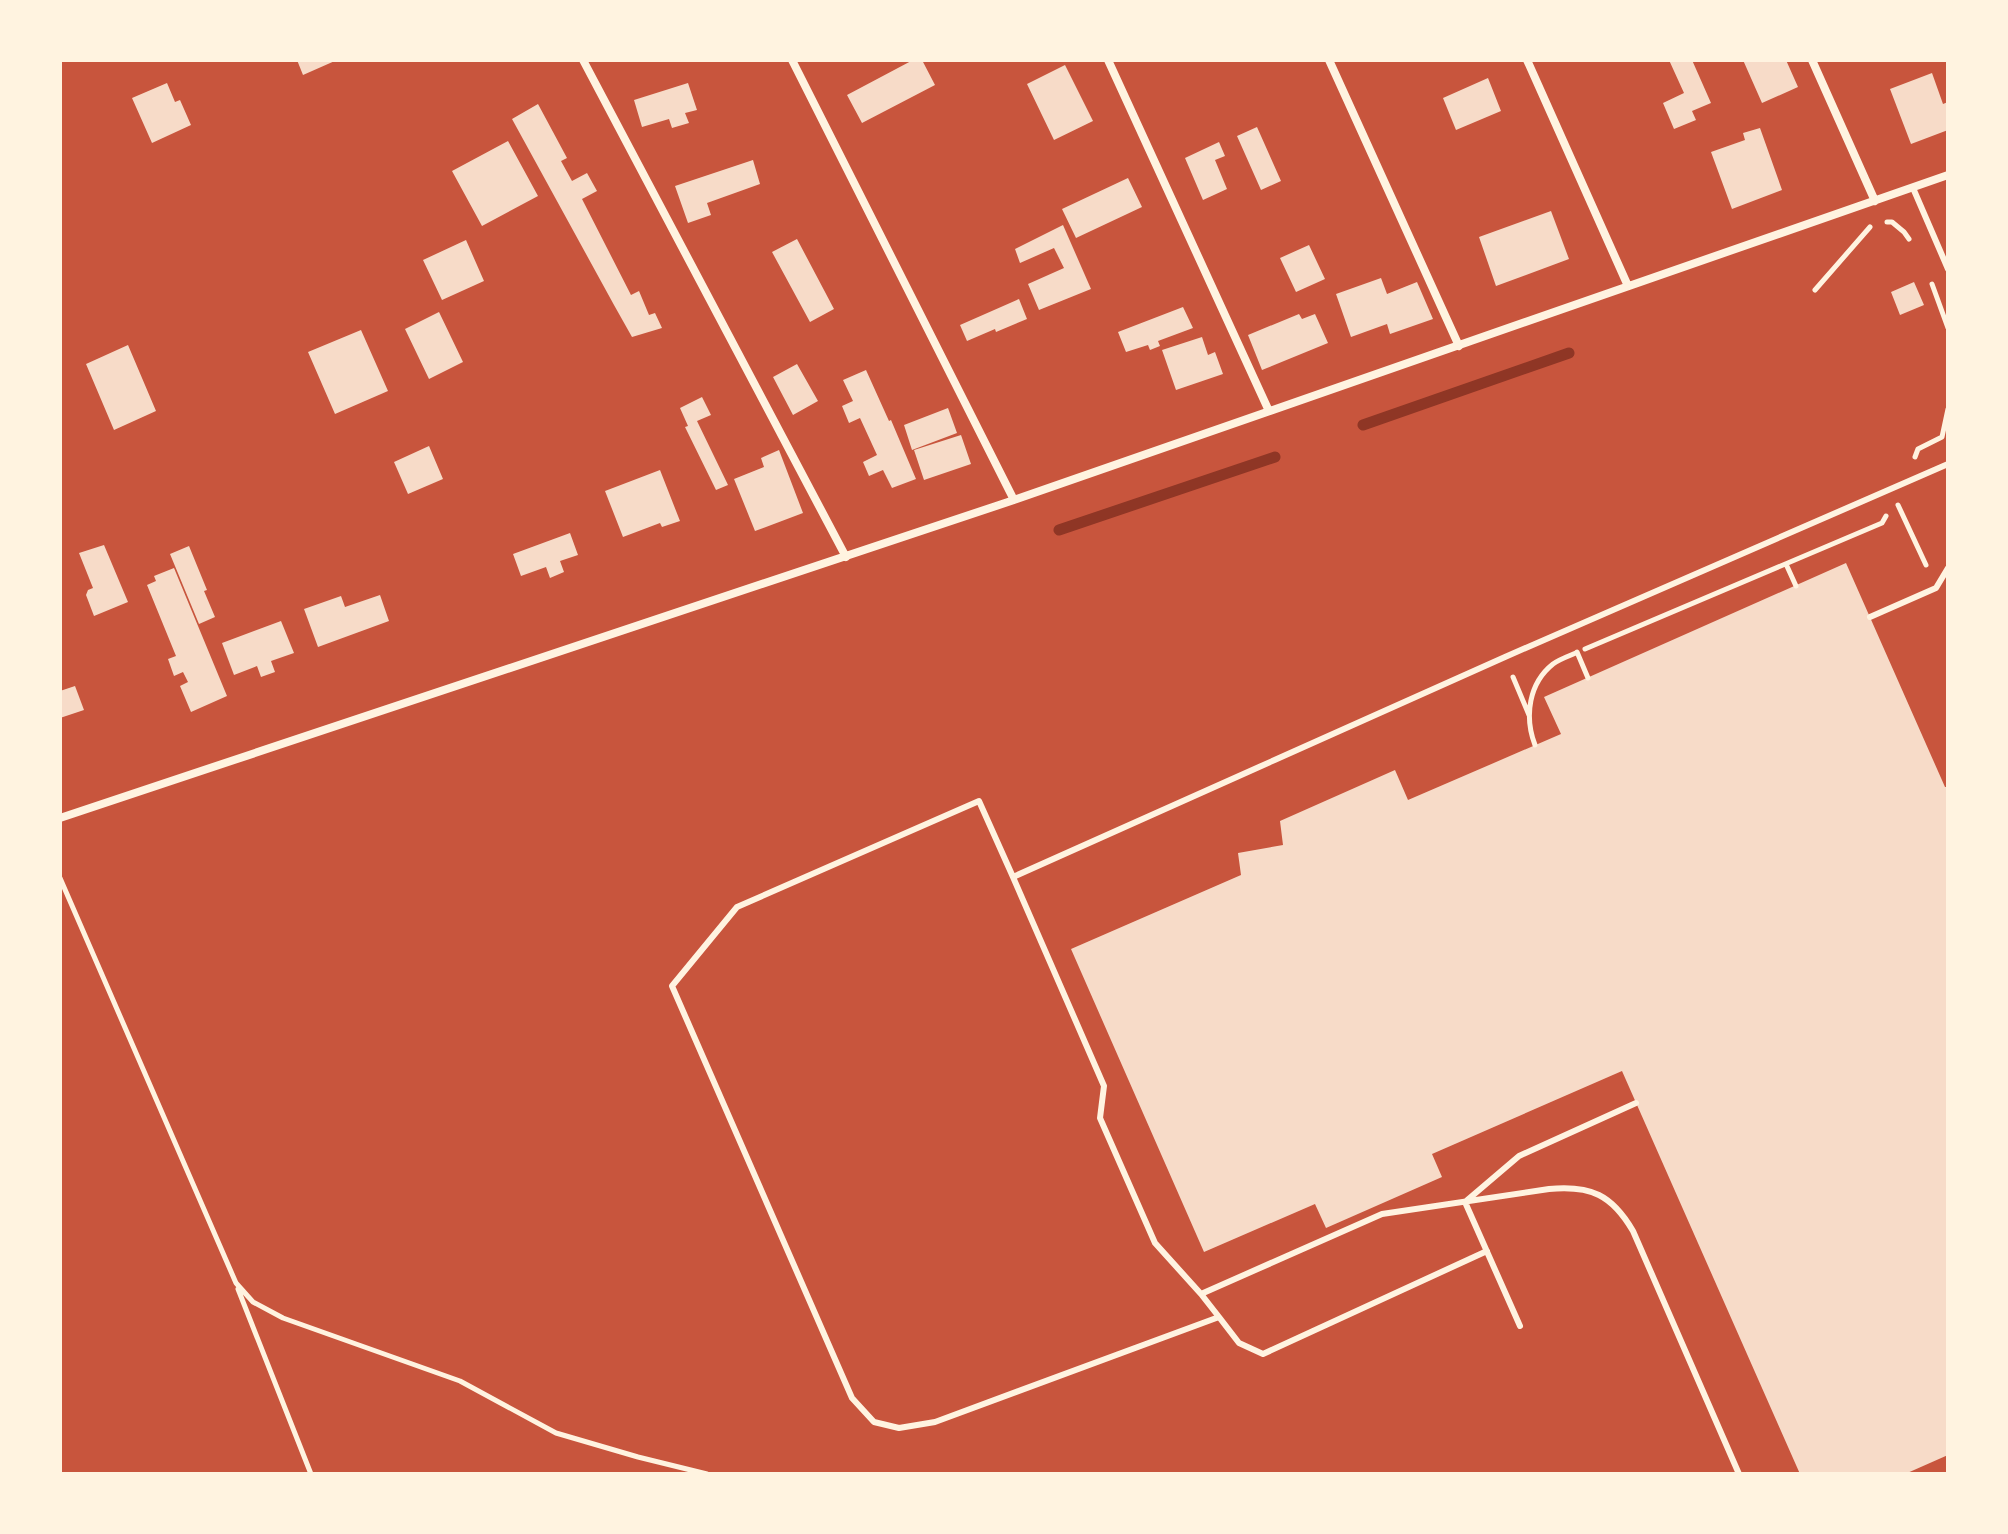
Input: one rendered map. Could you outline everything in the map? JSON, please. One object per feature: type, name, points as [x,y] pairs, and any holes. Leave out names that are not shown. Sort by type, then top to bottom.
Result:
[{"type":"street","points":[[583,60],[846,557]]},
{"type":"street","points":[[792,60],[1014,500]]},
{"type":"street","points":[[1108,60],[1269,411]]},
{"type":"street","points":[[1329,60],[1459,346]]},
{"type":"street","points":[[1527,60],[1628,286]]},
{"type":"street","points":[[1812,60],[1875,201]]},
{"type":"street","points":[[60,818],[846,557],[1947,178]]},
{"type":"lane","points":[[1913,188],[1948,269]]},
{"type":"lane","points":[[1013,877],[1505,657],[1948,464]]},
{"type":"lane","points":[[1870,617],[1936,588],[1948,568]]},
{"type":"lane","points":[[1219,1317],[935,1422],[899,1428],[874,1422],[852,1398],[672,986],[737,907],[979,801],[1104,1086],[1100,1118],[1155,1243],[1201,1294],[1219,1317],[1239,1343],[1263,1354],[1487,1251]]},
{"type":"lane","points":[[1465,1202],[1519,1156],[1636,1103]]},
{"type":"lane","points":[[1201,1294],[1382,1214],[1570,1187],[1590,1190],[1608,1200],[1623,1214],[1633,1231],[1739,1474]]},
{"type":"lane","points":[[1465,1202],[1520,1326]]},
{"type":"path","points":[[1882,223],[1892,222],[1911,241]]},
{"type":"path","points":[[1815,290],[1873,223]]},
{"type":"path","points":[[1929,279],[1948,328]]},
{"type":"path","points":[[1895,498],[1936,588]]},
{"type":"path","points":[[1786,564],[1796,586]]},
{"type":"path","points":[[1577,652],[1588,678]]},
{"type":"path","points":[[60,878],[236,1283],[311,1474]]},
{"type":"path","points":[[236,1283],[253,1302],[283,1318],[460,1381],[556,1433],[707,1474]]},
{"type":"building","points":[[297,60],[337,60],[303,75]]},
{"type":"building","points":[[913,60],[922,60],[935,85],[862,123],[847,95]]},
{"type":"building","points":[[1669,60],[1692,60],[1711,103],[1692,111],[1696,120],[1674,129],[1663,103],[1684,93]]},
{"type":"building","points":[[1743,60],[1786,60],[1798,87],[1762,103]]},
{"type":"building","points":[[1065,65],[1093,121],[1054,140],[1027,84]]},
{"type":"building","points":[[1932,73],[1943,104],[1948,102],[1948,130],[1911,144],[1890,89]]},
{"type":"building","points":[[1488,78],[1501,111],[1456,130],[1443,98]]},
{"type":"building","points":[[167,83],[175,102],[180,100],[191,125],[152,143],[132,98]]},
{"type":"building","points":[[688,83],[697,110],[685,113],[689,123],[672,128],[669,119],[642,127],[634,100]]},
{"type":"building","points":[[538,104],[567,158],[561,161],[572,181],[587,173],[597,191],[582,199],[631,295],[639,291],[649,315],[655,313],[662,328],[632,337],[614,305],[512,119]]},
{"type":"building","points":[[1257,127],[1281,181],[1261,190],[1237,136]]},
{"type":"building","points":[[1760,128],[1782,190],[1732,209],[1711,152],[1745,140],[1743,133]]},
{"type":"building","points":[[508,141],[538,196],[482,226],[452,171]]},
{"type":"building","points":[[1219,142],[1225,156],[1215,160],[1227,189],[1203,200],[1185,158]]},
{"type":"building","points":[[753,160],[760,184],[707,203],[711,215],[688,223],[675,186]]},
{"type":"building","points":[[1128,178],[1142,207],[1076,238],[1062,209]]},
{"type":"building","points":[[1551,211],[1569,259],[1496,286],[1479,237]]},
{"type":"building","points":[[1063,225],[1091,289],[1039,310],[1028,284],[1064,268],[1054,248],[1020,263],[1015,249]]},
{"type":"building","points":[[797,239],[834,309],[810,322],[772,252]]},
{"type":"building","points":[[466,240],[484,281],[442,300],[423,260]]},
{"type":"building","points":[[1309,245],[1325,279],[1296,292],[1280,258]]},
{"type":"building","points":[[1381,278],[1387,294],[1417,282],[1433,319],[1390,334],[1387,324],[1351,337],[1336,294]]},
{"type":"building","points":[[1914,282],[1924,305],[1900,315],[1891,292]]},
{"type":"building","points":[[1019,299],[1027,319],[967,341],[960,325]]},
{"type":"building","points":[[1183,307],[1193,328],[1158,341],[1160,346],[1150,350],[1148,345],[1126,352],[1118,332]]},
{"type":"building","points":[[439,312],[463,362],[429,379],[405,329]]},
{"type":"building","points":[[1299,314],[1302,319],[1315,314],[1328,343],[1262,370],[1248,335]]},
{"type":"building","points":[[361,330],[388,391],[335,414],[308,352]]},
{"type":"building","points":[[1202,337],[1208,355],[1215,352],[1223,374],[1176,390],[1162,350]]},
{"type":"building","points":[[128,345],[156,411],[114,430],[86,364]]},
{"type":"building","points":[[797,364],[818,401],[793,415],[773,377]]},
{"type":"building","points":[[866,370],[916,479],[892,488],[883,470],[869,476],[863,462],[877,455],[860,418],[849,423],[842,406],[853,401],[843,380]]},
{"type":"building","points":[[702,397],[711,415],[697,421],[728,485],[716,490],[685,427],[688,426],[680,408]]},
{"type":"building","points":[[948,408],[957,433],[912,450],[904,425]]},
{"type":"building","points":[[961,435],[971,464],[924,480],[914,450]]},
{"type":"building","points":[[429,446],[443,479],[408,494],[394,462]]},
{"type":"building","points":[[779,450],[803,513],[755,531],[734,479],[764,467],[761,458]]},
{"type":"building","points":[[660,470],[680,521],[662,527],[660,523],[623,537],[605,491]]},
{"type":"building","points":[[570,533],[578,555],[560,561],[564,572],[550,578],[546,567],[521,576],[513,554]]},
{"type":"building","points":[[104,545],[128,602],[94,616],[86,595],[93,588],[79,553]]},
{"type":"building","points":[[189,546],[215,617],[199,624],[170,554]]},
{"type":"building","points":[[1846,563],[1945,787],[1948,787],[1948,1455],[1905,1474],[1800,1474],[1622,1071],[1432,1154],[1442,1177],[1326,1228],[1315,1204],[1204,1252],[1071,949],[1241,875],[1238,853],[1283,845],[1280,821],[1395,770],[1408,800],[1561,734],[1544,697]]},
{"type":"building","points":[[174,568],[227,696],[191,712],[180,686],[188,682],[183,672],[174,676],[168,659],[176,656],[147,585],[156,581],[154,576]]},
{"type":"building","points":[[380,595],[389,621],[318,647],[304,609],[341,596],[345,607]]},
{"type":"building","points":[[281,621],[294,653],[271,661],[275,672],[261,677],[257,666],[234,675],[222,643]]},
{"type":"building","points":[[75,686],[84,710],[60,718],[60,691]]},
{"type":"waterway","points":[[1363,425],[1569,353]]},
{"type":"waterway","points":[[1059,530],[1275,457]]}]
